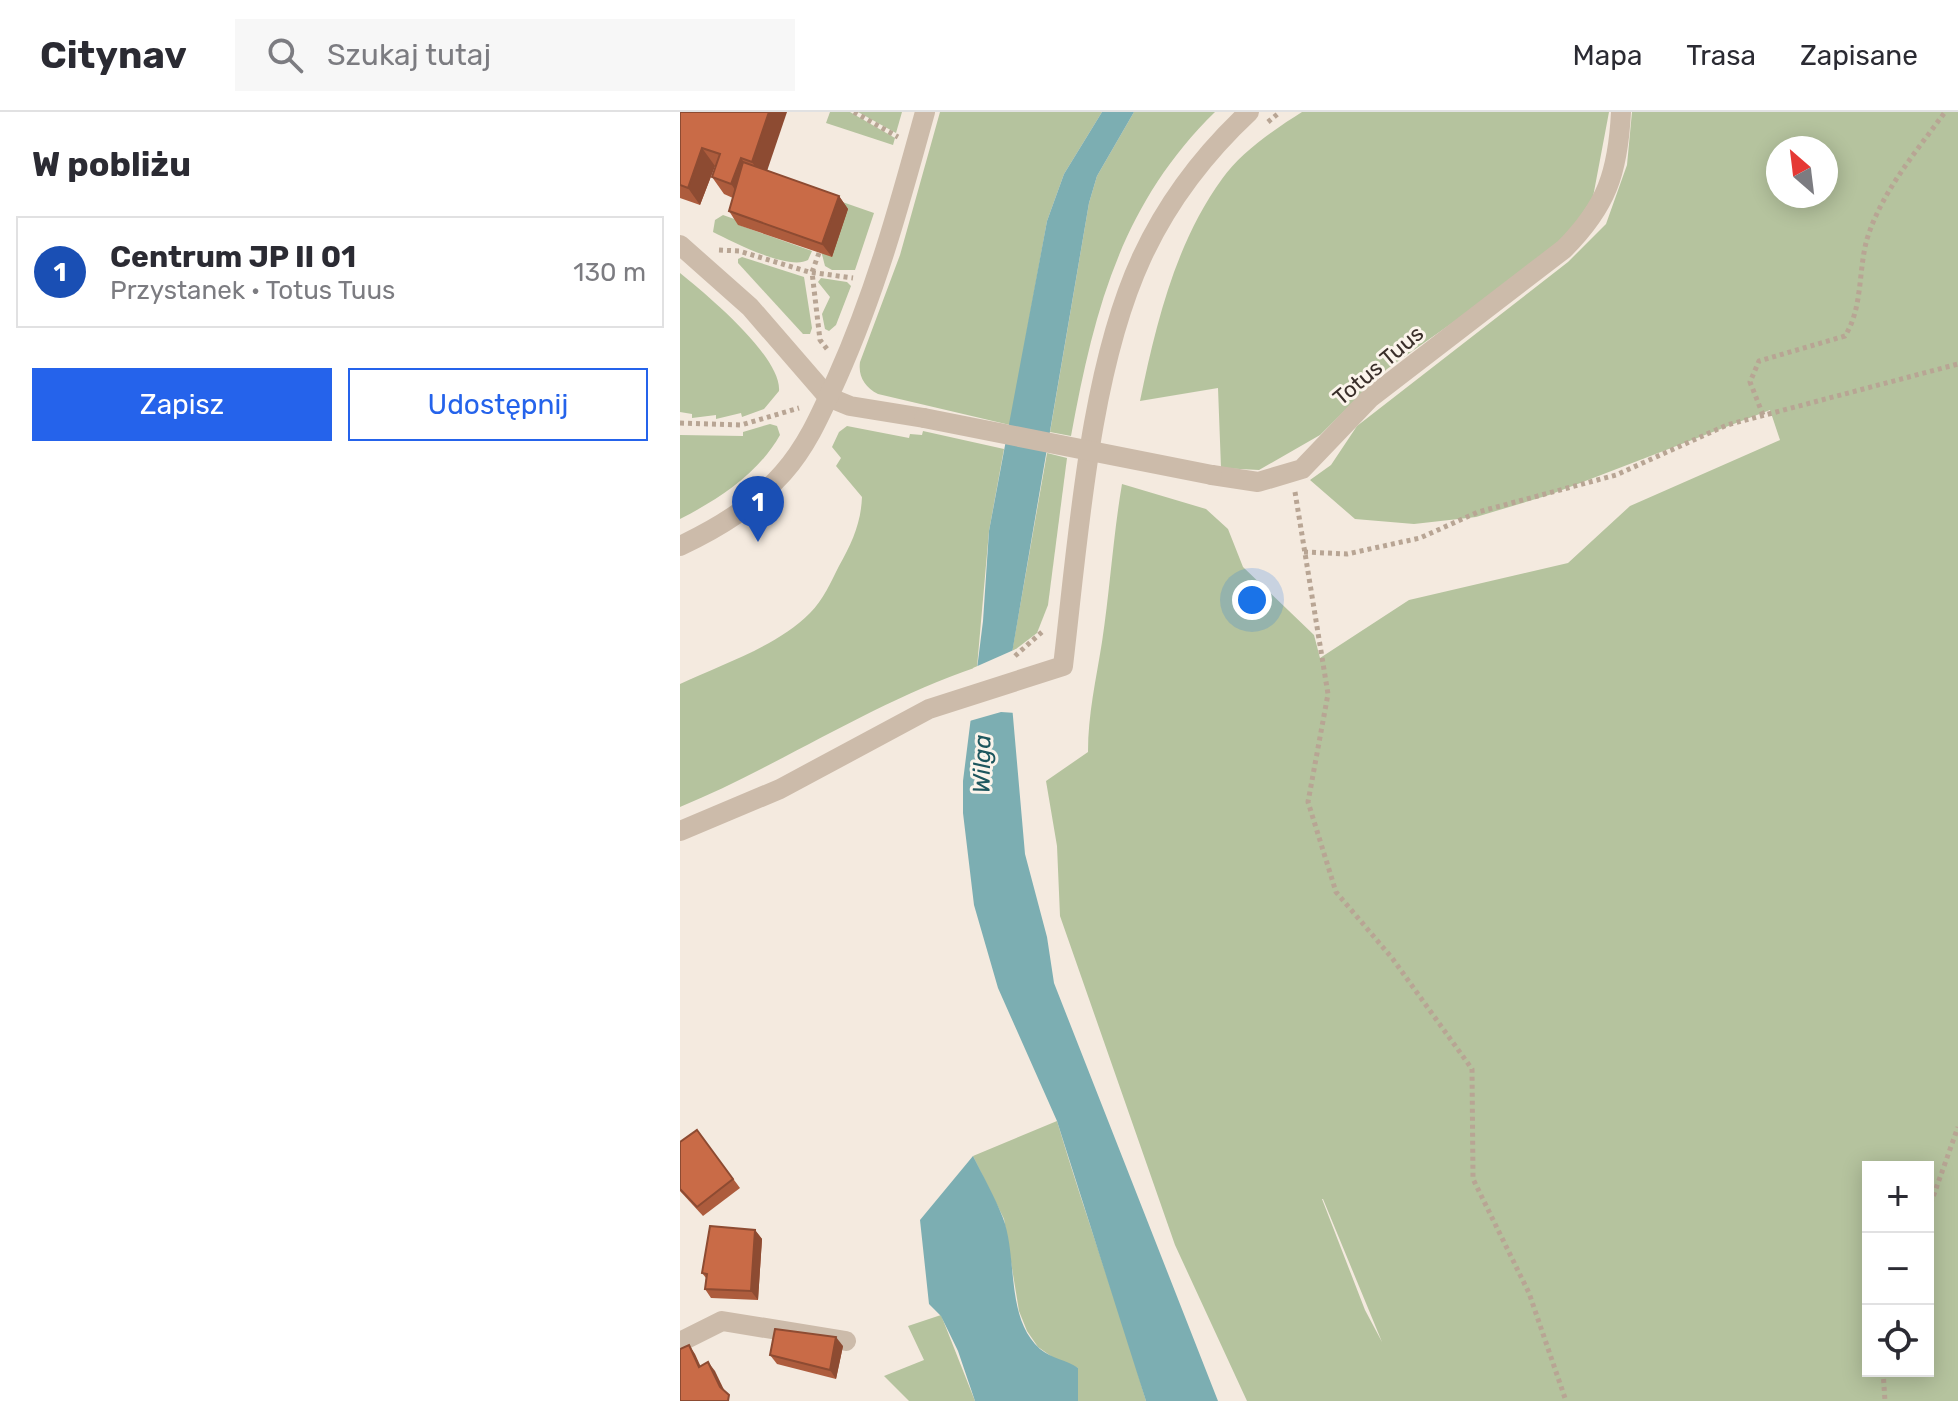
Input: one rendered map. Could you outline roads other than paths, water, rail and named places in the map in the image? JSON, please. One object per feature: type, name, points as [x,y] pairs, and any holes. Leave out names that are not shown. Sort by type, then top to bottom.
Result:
[{"type":"street","points":[[680,546],[728,521],[773,484],[798,454],[828,397],[878,281],[925,112]]},
{"type":"street","name":"Totus Tuus","points":[[828,397],[850,406],[1212,475],[1258,482],[1290,475],[1316,459],[1370,398],[1542,267],[1587,227],[1611,183],[1618,159],[1621,112]]},
{"type":"street","points":[[680,831],[780,789],[886,731],[955,699],[1063,666],[1095,425],[1116,330],[1140,261],[1186,180],[1256,119]]},
{"type":"street","points":[[683,247],[750,307],[828,397]]},
{"type":"street","points":[[680,1342],[722,1321],[846,1341]]},
{"type":"water","name":"Wilga","points":[[1102,112],[1134,112],[1097,176],[1089,203],[1009,671],[1025,854],[1047,937],[1054,983],[1218,1401],[1146,1401],[1057,1121],[998,988],[974,905],[963,813],[963,781],[983,621],[989,531],[1047,221],[1064,174]]},
{"type":"water","points":[[973,1156],[1003,1218],[1022,1321],[1040,1349],[1078,1368],[1078,1401],[975,1401],[958,1351],[941,1316],[929,1304],[920,1220]]},
{"type":"place","name":"Centrum JP II 01","points":[[758,542]]}]
